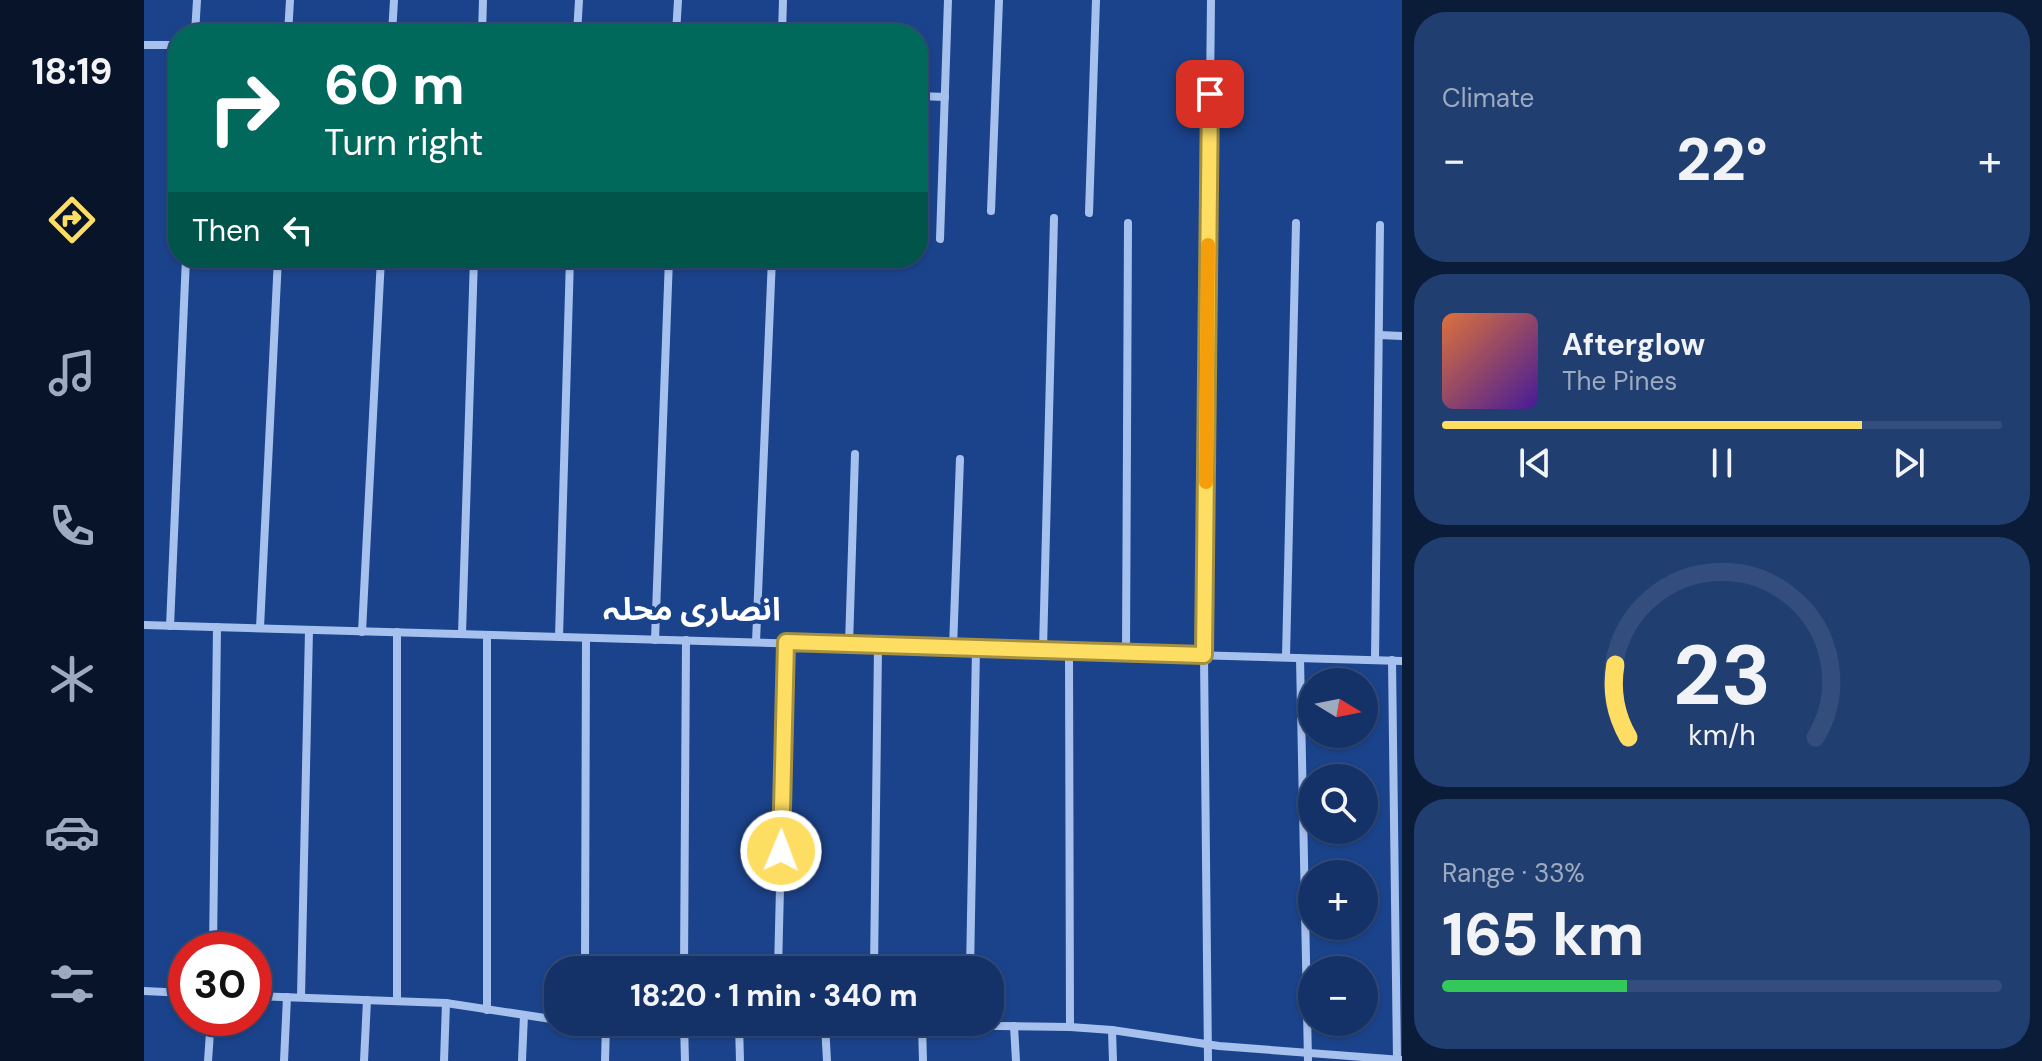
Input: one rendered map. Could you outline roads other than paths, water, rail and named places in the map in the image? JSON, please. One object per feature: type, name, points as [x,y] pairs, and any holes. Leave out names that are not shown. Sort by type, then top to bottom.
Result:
[{"type":"street","points":[[196,24],[197,0]]},
{"type":"street","points":[[289,24],[290,0]]},
{"type":"street","points":[[393,24],[394,0]]},
{"type":"street","points":[[482,24],[483,0]]},
{"type":"street","points":[[578,24],[579,0]]},
{"type":"street","points":[[677,24],[678,0]]},
{"type":"street","points":[[782,24],[783,0]]},
{"type":"street","points":[[940,239],[948,0]]},
{"type":"street","points":[[991,211],[999,0]]},
{"type":"street","points":[[1089,213],[1096,0]]},
{"type":"street","points":[[1208,1061],[1204,655],[1211,0]]},
{"type":"street","points":[[144,45],[168,45]]},
{"type":"street","points":[[928,96],[945,97]]},
{"type":"street","points":[[1043,650],[1054,218]]},
{"type":"street","points":[[1126,653],[1128,223]]},
{"type":"street","points":[[1286,657],[1296,223]]},
{"type":"street","points":[[1375,660],[1380,225]]},
{"type":"street","points":[[170,626],[186,268]]},
{"type":"street","points":[[260,628],[278,268]]},
{"type":"street","points":[[362,632],[380,268]]},
{"type":"street","points":[[462,634],[474,268]]},
{"type":"street","points":[[559,637],[570,268]]},
{"type":"street","points":[[655,640],[669,268]]},
{"type":"street","points":[[756,642],[772,268]]},
{"type":"street","points":[[1379,335],[1402,336]]},
{"type":"street","points":[[849,645],[855,454]]},
{"type":"street","points":[[953,648],[960,459]]},
{"type":"street","points":[[144,625],[1397,660],[1400,1060],[1309,1057],[1112,1030],[1004,1026]]},
{"type":"street","points":[[213,932],[217,627]]},
{"type":"street","points":[[301,997],[309,630]]},
{"type":"street","points":[[397,632],[397,1001]]},
{"type":"street","points":[[487,635],[487,1010]]},
{"type":"street","points":[[585,956],[586,638]]},
{"type":"street","points":[[684,956],[686,640]]},
{"type":"street","points":[[778,956],[786,642]]},
{"type":"street","points":[[874,956],[878,646]]},
{"type":"street","points":[[970,956],[976,649]]},
{"type":"street","points":[[1069,651],[1070,1027]]},
{"type":"street","points":[[1300,658],[1309,1057]]},
{"type":"street","points":[[144,991],[168,992]]},
{"type":"street","points":[[272,997],[446,1003],[544,1018]]},
{"type":"street","points":[[284,1061],[287,997]]},
{"type":"street","points":[[364,1061],[367,1000]]},
{"type":"street","points":[[444,1061],[446,1003]]},
{"type":"street","points":[[522,1061],[524,1015]]},
{"type":"street","points":[[1014,1026],[1016,1061]]},
{"type":"street","points":[[1112,1030],[1113,1061]]},
{"type":"street","points":[[208,1061],[210,1036]]},
{"type":"street","points":[[605,1061],[606,1036]]},
{"type":"street","points":[[684,1036],[685,1061]]},
{"type":"street","points":[[739,1036],[740,1061]]},
{"type":"street","points":[[826,1036],[827,1061]]},
{"type":"street","points":[[922,1036],[923,1061]]},
{"type":"district","name":"انصاری محلہ","points":[[692,609]]}]
